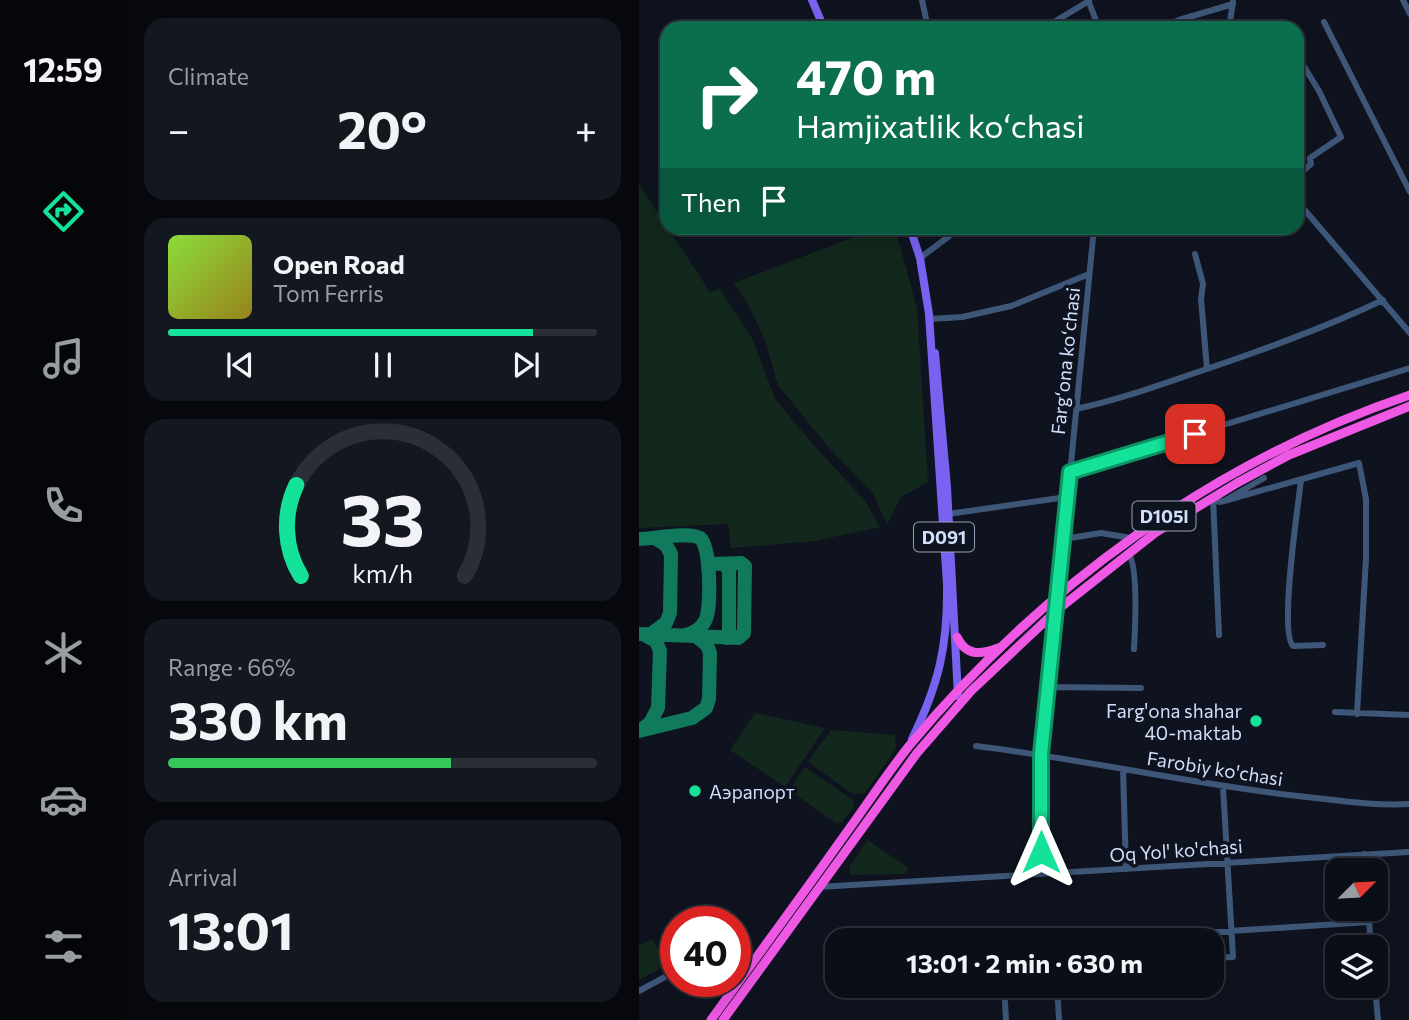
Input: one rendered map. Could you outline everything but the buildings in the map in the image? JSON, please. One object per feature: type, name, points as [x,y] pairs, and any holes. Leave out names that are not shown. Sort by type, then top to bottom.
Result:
[{"type":"highway","name":"D105l","points":[[957,693],[1058,595],[1131,538],[1260,460],[1308,436],[1409,395]]},
{"type":"highway","name":"D105l","points":[[961,704],[971,691],[1056,611],[1155,533],[1289,455],[1409,406]]},
{"type":"highway","points":[[956,638],[970,653],[976,654],[1003,646]]},
{"type":"highway","name":"D091","points":[[723,1020],[908,748],[957,693]]},
{"type":"highway","name":"D091","points":[[751,967],[917,752],[961,704]]},
{"type":"highway","name":"D091","points":[[711,1020],[728,997]]},
{"type":"main road","points":[[812,0],[821,21]]},
{"type":"main road","name":"D091","points":[[912,235],[920,258],[938,373],[956,638],[957,693],[961,704]]},
{"type":"main road","name":"D091","points":[[908,748],[928,707],[942,659],[948,621],[930,319]]},
{"type":"street","points":[[922,0],[926,21]]},
{"type":"street","points":[[1403,0],[1409,14]]},
{"type":"street","points":[[1055,21],[1088,1],[1096,21]]},
{"type":"street","points":[[1177,21],[1233,2],[1230,21]]},
{"type":"street","points":[[1324,22],[1409,192]]},
{"type":"street","points":[[1304,66],[1341,138],[1310,158],[1311,164],[1304,170]]},
{"type":"street","points":[[1304,209],[1409,333]]},
{"type":"street","points":[[920,258],[951,235]]},
{"type":"street","name":"Fargʻona koʻchasi","points":[[1041,874],[1041,754],[1093,235]]},
{"type":"street","points":[[1195,254],[1203,284],[1201,299],[1207,369]]},
{"type":"street","points":[[930,319],[962,317],[1011,306],[1089,274]]},
{"type":"street","points":[[1076,409],[1105,403],[1291,341],[1383,300]]},
{"type":"street","points":[[1070,472],[1409,368]]},
{"type":"street","points":[[1213,498],[1219,502],[1224,501],[1359,463],[1366,499],[1366,558],[1357,714]]},
{"type":"street","points":[[1224,501],[1264,478]]},
{"type":"street","points":[[1301,480],[1287,605],[1288,641],[1292,646],[1323,645]]},
{"type":"street","points":[[948,514],[1067,497]]},
{"type":"street","points":[[1213,498],[1219,635]]},
{"type":"street","points":[[1064,539],[1101,533],[1131,538]]},
{"type":"street","points":[[1128,553],[1133,558],[1135,589],[1134,649]]},
{"type":"street","points":[[1048,687],[1141,688]]},
{"type":"street","points":[[1335,712],[1409,715]]},
{"type":"street","name":"Farobiy ko'chasi","points":[[976,746],[1041,754],[1223,787],[1338,801],[1409,804]]},
{"type":"street","points":[[1123,769],[1126,869]]},
{"type":"street","points":[[1223,787],[1233,957],[1224,957]]},
{"type":"street","name":"Oq Yol' ko'chasi","points":[[814,886],[1409,852]]},
{"type":"street","points":[[1364,854],[1364,858]]},
{"type":"street","points":[[1224,931],[1369,922],[1370,935]]},
{"type":"street","points":[[639,991],[660,980]]},
{"type":"street","points":[[1005,998],[1006,1020]]},
{"type":"street","points":[[1058,998],[1060,1020]]},
{"type":"street","points":[[1376,998],[1377,1020]]},
{"type":"green space","points":[[639,184],[660,216],[660,235],[673,235],[710,292],[720,289],[753,340],[775,399],[866,502],[880,527],[815,541],[731,548],[728,524],[639,528]]},
{"type":"green space","points":[[859,235],[897,235],[917,308],[928,482],[900,498],[887,525],[873,493],[829,448],[778,385],[766,343],[749,306],[734,283]]},
{"type":"green space","points":[[755,713],[825,728],[785,787],[730,750]]},
{"type":"green space","points":[[831,730],[895,735],[896,748],[865,793],[853,794],[808,762]]},
{"type":"green space","points":[[805,767],[853,800],[854,807],[842,822],[836,823],[789,790]]},
{"type":"green space","points":[[868,840],[908,868],[905,874],[851,875],[849,867]]},
{"type":"green space","points":[[653,939],[660,955],[660,969],[639,980],[639,945]]},
{"type":"taxiway","points":[[639,539],[688,535],[700,538],[704,543],[709,577],[708,612],[700,627],[685,635]]},
{"type":"taxiway","points":[[651,634],[666,623],[670,613],[671,554],[666,545],[655,538]]},
{"type":"taxiway","points":[[696,636],[738,638],[744,633],[745,566],[741,563],[713,564],[708,568]]},
{"type":"taxiway","points":[[725,564],[729,571],[729,634],[726,638]]},
{"type":"taxiway","points":[[639,634],[696,636],[707,645],[710,653],[709,699],[706,708],[692,718],[639,731]]},
{"type":"taxiway","points":[[641,730],[650,723],[658,708],[660,651],[656,641],[645,635]]},
{"type":"place","name":"Farg'ona shahar 40-maktab","points":[[1256,721]]},
{"type":"place","name":"Аэрапорт","points":[[695,791]]},
{"type":"route","points":[[1041,852],[1041,754],[1070,472],[1195,434]]}]
